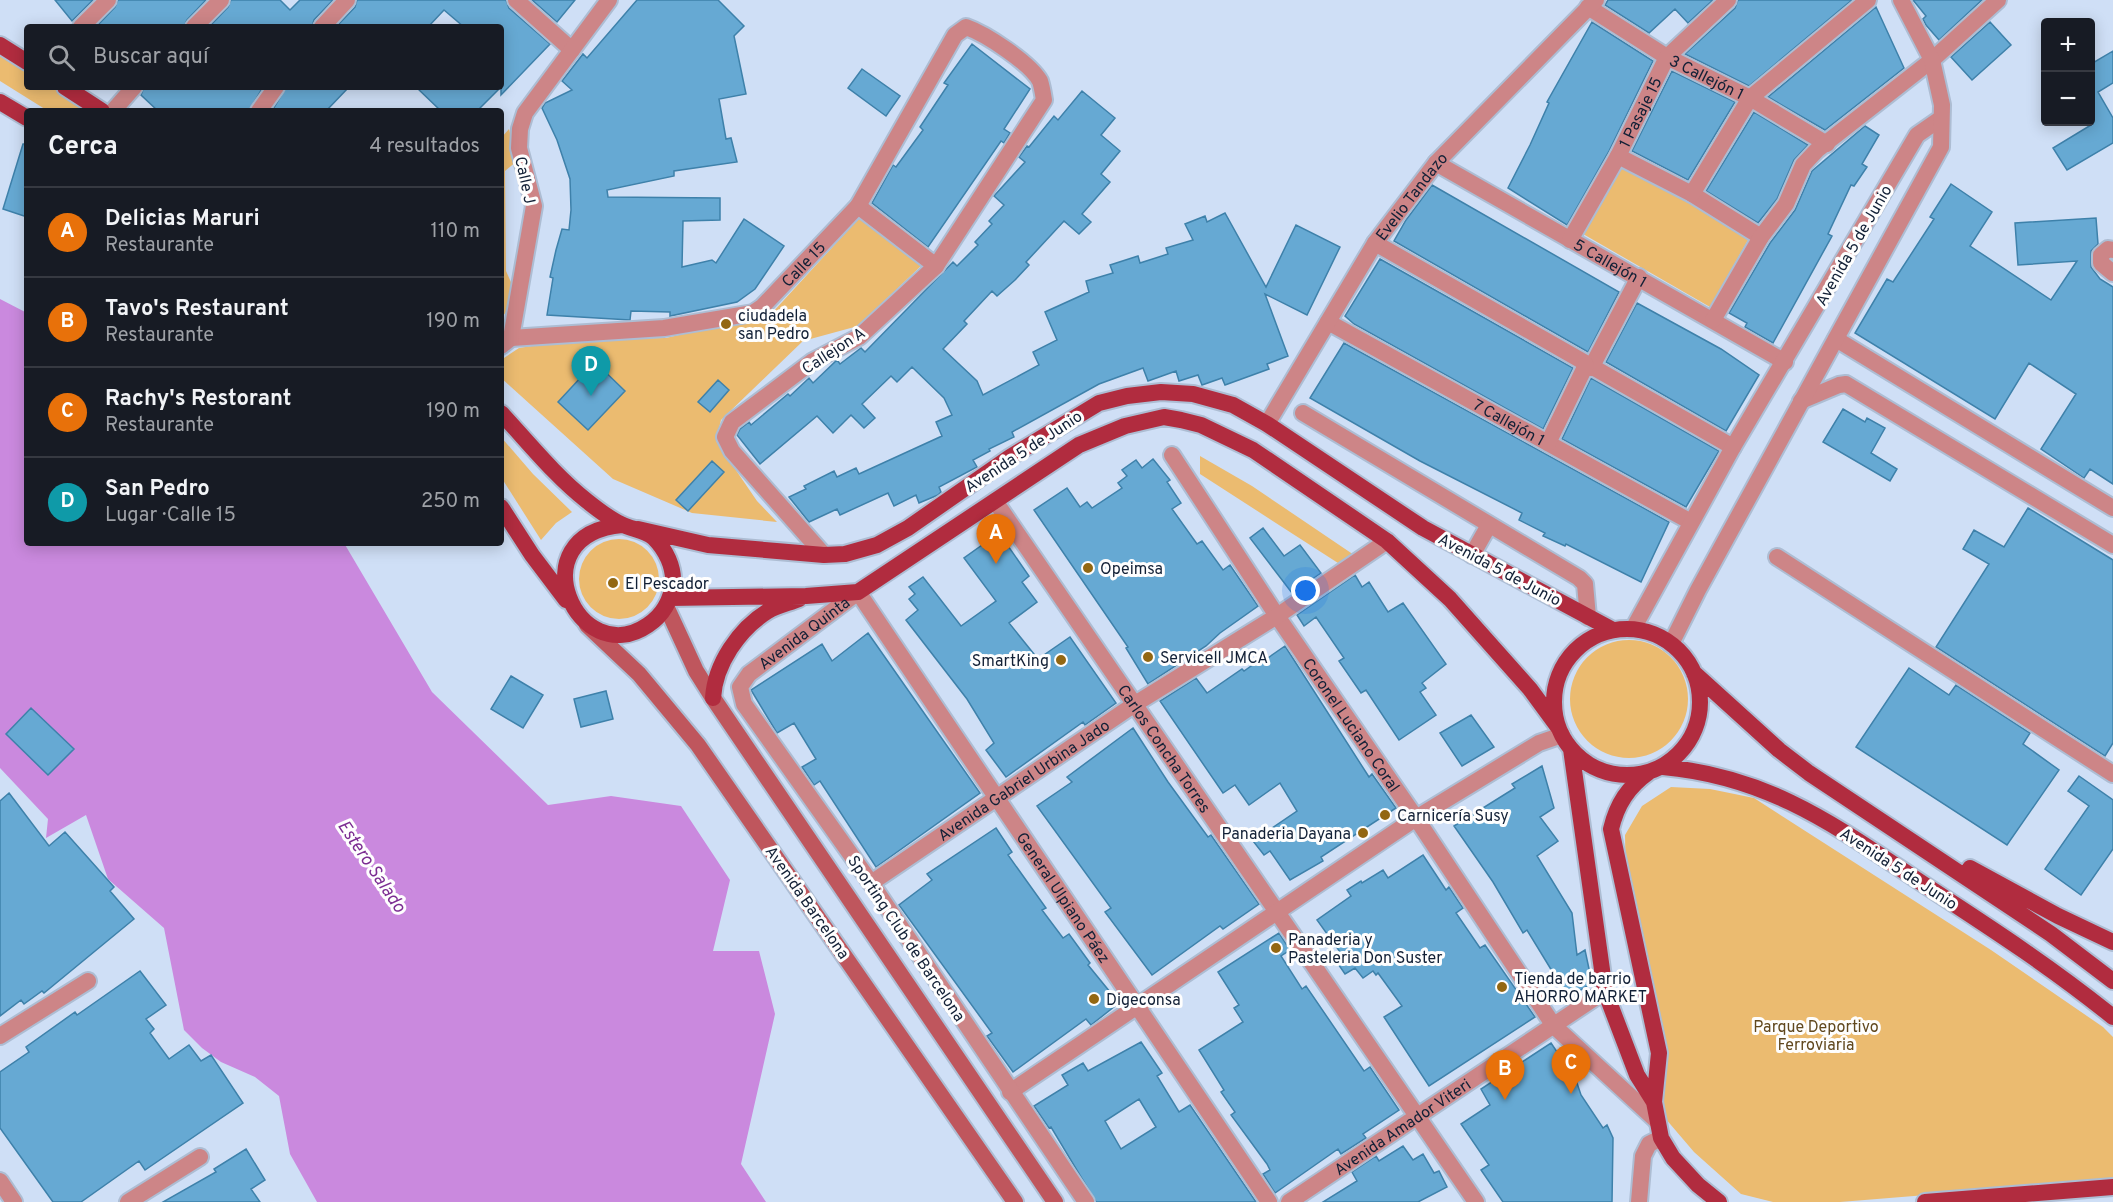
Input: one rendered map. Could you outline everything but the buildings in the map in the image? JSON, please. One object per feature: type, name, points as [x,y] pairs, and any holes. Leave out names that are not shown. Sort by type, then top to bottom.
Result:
[{"type":"main road","points":[[0,45],[24,60]]},
{"type":"main road","points":[[70,90],[97,108]]},
{"type":"main road","points":[[0,102],[24,116]]},
{"type":"main road","name":"Avenida 5 de Junio","points":[[630,527],[708,545],[824,555],[845,554],[877,545],[908,528],[1010,457],[1099,403],[1126,396],[1161,392],[1193,394],[1233,405],[1267,424],[1423,528],[1613,630]]},
{"type":"main road","points":[[504,416],[586,500],[630,527],[653,537],[664,550],[672,573],[668,602],[656,620],[643,629],[627,634],[610,633],[594,628],[576,612],[565,591],[564,574],[568,558],[577,543],[590,533],[605,526],[630,527]]},
{"type":"main road","name":"Avenida 5 de Junio","points":[[668,602],[858,592],[1094,437],[1125,426],[1164,417],[1201,425],[1253,450],[1387,540],[1450,599],[1530,688],[1564,737],[1605,991],[1637,1075],[1654,1102]]},
{"type":"main road","name":"Avenida Barcelona","points":[[504,512],[532,555],[576,612],[639,674],[698,745],[1015,1202]]},
{"type":"main road","points":[[712,698],[714,678],[722,662],[742,636],[768,611],[806,596]]},
{"type":"main road","points":[[668,602],[696,671],[712,698],[1055,1202]]},
{"type":"main road","points":[[1633,629],[1653,634],[1671,644],[1683,655],[1694,673],[1700,694],[1699,716],[1692,736],[1680,753],[1656,769],[1628,775],[1606,772],[1587,763],[1564,737],[1555,696],[1563,666],[1576,649],[1594,637],[1613,630],[1633,629]]},
{"type":"main road","name":"Avenida 5 de Junio","points":[[1694,673],[1779,750],[1849,800],[2051,934],[2113,981]]},
{"type":"main road","name":"Avenida 5 de Junio","points":[[1719,1202],[1698,1185],[1673,1158],[1661,1138],[1654,1102],[1659,1053],[1611,828],[1615,812],[1624,795],[1656,769],[1688,769],[1752,786],[1812,812],[2018,945],[2065,978],[2113,1017]]},
{"type":"main road","points":[[1849,800],[2009,890],[2113,942]]},
{"type":"main road","points":[[1925,1202],[2113,1187]]},
{"type":"street","points":[[84,24],[108,0]]},
{"type":"street","points":[[197,24],[221,0]]},
{"type":"street","points":[[325,24],[347,0]]},
{"type":"street","points":[[516,0],[572,50]]},
{"type":"street","name":"Calle J","points":[[506,342],[534,206],[531,185],[519,148],[520,129],[525,113],[609,0]]},
{"type":"street","name":"1 Pasaje 15","points":[[1570,240],[1618,156],[1667,57],[1728,0]]},
{"type":"street","points":[[1692,194],[1749,98],[1868,0]]},
{"type":"street","name":"Avenida 5 de Junio","points":[[1671,644],[1941,147],[1942,105],[1932,60],[1901,0]]},
{"type":"street","points":[[1713,320],[1761,237],[1786,204],[1803,165],[1932,60],[1998,0]]},
{"type":"street","name":"3 Callejón 1","points":[[1592,4],[1667,57],[1749,98],[1827,144]]},
{"type":"street","name":"Evelio Tandazo","points":[[1267,424],[1375,243],[1436,163],[1592,4]]},
{"type":"street","name":"Calle 15","points":[[506,342],[664,328],[753,313],[762,307],[858,206],[956,34],[966,27],[978,31],[1031,70],[1041,83],[1044,100]]},
{"type":"street","points":[[116,108],[131,90]]},
{"type":"street","points":[[262,108],[274,90]]},
{"type":"street","name":"Callejon A","points":[[824,555],[732,452],[725,437],[732,422],[813,361],[859,337],[936,266],[1044,100]]},
{"type":"street","name":"Avenida 5 de Junio","points":[[1633,629],[1733,447],[1917,135],[1940,119]]},
{"type":"street","points":[[1618,156],[1692,194],[1761,237]]},
{"type":"street","name":"5 Callejón 1","points":[[1436,163],[1570,240],[1640,277],[1785,362]]},
{"type":"street","points":[[858,206],[936,266]]},
{"type":"street","points":[[1375,243],[1588,367],[1733,447]]},
{"type":"street","points":[[2113,250],[2108,249],[2101,255],[2102,263],[2113,273]]},
{"type":"street","points":[[1548,443],[1588,367],[1640,277]]},
{"type":"street","name":"7 Callejón 1","points":[[1328,322],[1691,522]]},
{"type":"street","points":[[1836,339],[2113,508]]},
{"type":"street","points":[[1801,401],[1846,384],[2113,545]]},
{"type":"street","points":[[1303,413],[1579,578],[1585,584],[1588,617]]},
{"type":"street","name":"Coronel Luciano Coral","points":[[1172,455],[1277,616],[1416,818],[1554,1026],[1657,1121]]},
{"type":"street","name":"Carlos Concha Torres","points":[[995,501],[1476,1202]]},
{"type":"street","points":[[1472,555],[1489,525]]},
{"type":"street","name":"Avenida Gabriel Urbina Jado","points":[[871,883],[1135,704],[1277,616],[1387,540]]},
{"type":"street","points":[[1777,557],[2113,774]]},
{"type":"street","name":"Avenida Quinta","points":[[749,674],[858,592]]},
{"type":"street","name":"General Ulpiano Páez","points":[[858,592],[1269,1202]]},
{"type":"street","name":"Sporting Club de Barcelona","points":[[749,674],[740,687],[744,704],[871,883],[1086,1202]]},
{"type":"street","points":[[1010,1092],[1416,818],[1539,743],[1564,737]]},
{"type":"street","points":[[0,1036],[88,981]]},
{"type":"street","name":"Avenida Amador Viteri","points":[[1289,1202],[1605,991]]},
{"type":"street","points":[[1639,1202],[1643,1156],[1649,1144],[1661,1138]]},
{"type":"street","points":[[128,1202],[200,1157]]},
{"type":"street","points":[[0,1181],[14,1202]]},
{"type":"green space","points":[[0,55],[24,70],[24,90],[56,90],[85,108],[43,108],[0,81]]},
{"type":"green space","points":[[509,129],[517,161],[505,171],[506,271],[514,289],[504,315],[504,135]]},
{"type":"green space","points":[[1625,160],[1752,233],[1710,307],[1583,234]]},
{"type":"green space","points":[[862,215],[922,265],[858,326],[803,341],[721,420],[716,441],[757,501],[777,522],[692,513],[613,479],[504,381],[504,358],[519,348],[576,339],[666,338],[772,313]]},
{"type":"green space","points":[[504,440],[533,474],[572,512],[556,523],[541,540],[504,482]]},
{"type":"green space","points":[[1200,456],[1252,486],[1357,557],[1338,563],[1200,474]]},
{"type":"green space","points":[[619,539],[634,542],[647,551],[656,564],[659,579],[656,594],[647,607],[634,616],[619,619],[604,616],[591,607],[582,594],[579,579],[582,564],[591,551],[604,542]]},
{"type":"green space","points":[[1629,640],[1651,645],[1671,657],[1683,677],[1688,699],[1683,721],[1671,741],[1651,753],[1629,758],[1607,753],[1587,741],[1575,721],[1570,699],[1575,677],[1587,657],[1607,645]]},
{"type":"green space","name":"Parque Deportivo Ferroviaria","points":[[1671,787],[1710,789],[1754,798],[1991,950],[2103,1027],[2113,1037],[2113,1180],[1840,1202],[1773,1202],[1741,1194],[1694,1152],[1659,1111],[1626,886],[1625,835],[1642,806]]},
{"type":"water","name":"Estero Salado","points":[[0,299],[24,311],[24,546],[346,546],[432,692],[548,805],[611,796],[681,806],[730,880],[713,951],[759,951],[775,1014],[741,1164],[766,1202],[317,1202],[290,1154],[279,1096],[255,1077],[221,1062],[202,1048],[184,1030],[164,928],[108,879],[86,815],[46,838],[48,819],[0,768]]},
{"type":"place","name":"ciudadela san Pedro","points":[[726,324]]},
{"type":"place","name":"San Pedro","points":[[591,396]]},
{"type":"place","name":"Delicias Maruri","points":[[996,564]]},
{"type":"place","name":"Opeimsa","points":[[1088,568]]},
{"type":"place","name":"El Pescador","points":[[613,583]]},
{"type":"place","name":"Servicell JMCA","points":[[1148,657]]},
{"type":"place","name":"SmartKing","points":[[1061,660]]},
{"type":"place","name":"Carnicería Susy","points":[[1385,815]]},
{"type":"place","name":"Panaderia Dayana","points":[[1363,833]]},
{"type":"place","name":"Panaderia y Pasteleria Don Suster","points":[[1276,948]]},
{"type":"place","name":"Tienda de barrio AHORRO MARKET","points":[[1502,987]]},
{"type":"place","name":"Digeconsa","points":[[1094,999]]},
{"type":"place","name":"Rachy's Restorant","points":[[1571,1094]]},
{"type":"place","name":"Tavo's Restaurant","points":[[1505,1100]]}]
